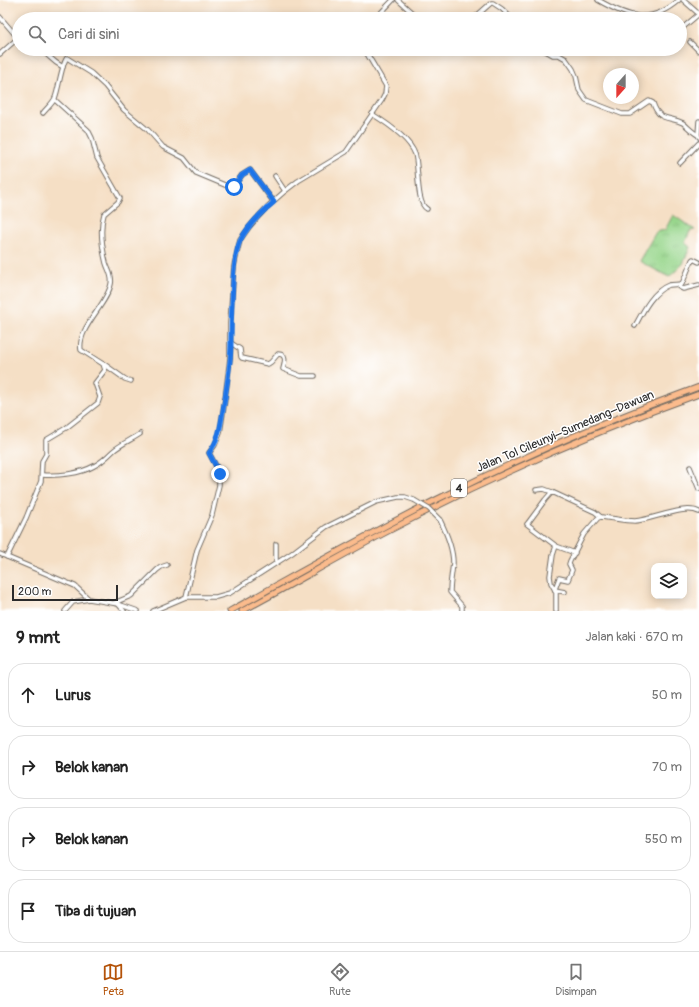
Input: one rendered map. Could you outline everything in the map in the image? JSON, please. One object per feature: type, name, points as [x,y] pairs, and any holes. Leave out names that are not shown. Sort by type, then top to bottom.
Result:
[{"type":"highway","name":"Jalan Tol Cileunyi–Sumedang–Dawuan","points":[[230,611],[446,495],[628,413],[699,387]]},
{"type":"highway","name":"Jalan Tol Cileunyi–Sumedang–Dawuan","points":[[242,611],[393,528],[448,500],[582,440],[699,394]]},
{"type":"street","points":[[381,12],[392,0]]},
{"type":"street","points":[[398,0],[411,12]]},
{"type":"street","points":[[598,0],[614,9],[623,12]]},
{"type":"street","points":[[663,12],[679,0]]},
{"type":"street","points":[[683,0],[699,14],[687,24]]},
{"type":"street","points":[[481,12],[492,3],[505,12]]},
{"type":"street","points":[[0,17],[12,31]]},
{"type":"street","points":[[690,42],[699,51]]},
{"type":"street","points":[[0,54],[12,43]]},
{"type":"street","points":[[48,56],[52,61],[63,67]]},
{"type":"street","points":[[186,597],[197,550],[212,515],[218,492],[219,471],[209,453],[215,445],[220,433],[230,358],[230,323],[234,273],[239,244],[250,226],[285,192],[305,177],[346,152],[354,143],[384,98],[386,88],[368,56]]},
{"type":"street","points":[[562,56],[573,69],[579,90],[586,100],[622,114],[630,114],[648,101],[653,103],[654,109],[662,117],[681,122],[698,136]]},
{"type":"street","points":[[43,113],[55,100],[64,61],[67,58],[91,73],[105,86],[124,110],[148,130],[163,147],[184,158],[196,173],[232,188],[242,175],[250,170],[274,202]]},
{"type":"street","points":[[55,100],[88,130],[92,138],[97,158],[120,198],[118,202],[104,214],[102,226],[102,243],[106,264],[111,277],[111,285],[86,330],[80,343],[81,350],[125,379],[131,381]]},
{"type":"street","points":[[372,114],[388,124],[399,134],[414,152],[420,199],[424,208],[427,209]]},
{"type":"street","points":[[698,136],[699,121]]},
{"type":"street","points":[[680,163],[699,143]]},
{"type":"street","points":[[275,176],[285,192]]},
{"type":"street","points":[[680,285],[682,284],[692,260],[693,259],[699,262]]},
{"type":"street","points":[[635,326],[640,316],[655,295],[671,284],[680,285]]},
{"type":"street","points":[[680,285],[679,287],[681,289],[699,286]]},
{"type":"street","points":[[231,343],[240,349],[240,357],[242,358],[268,364],[278,354],[280,354],[284,356],[285,360],[283,369],[286,371],[301,376],[315,376]]},
{"type":"street","points":[[6,557],[26,518],[41,481],[42,462],[46,454],[46,440],[66,428],[98,402],[100,397],[95,383],[104,371],[103,364]]},
{"type":"street","points":[[42,475],[53,476],[92,468],[105,460],[114,450],[140,434]]},
{"type":"street","points":[[690,467],[699,489]]},
{"type":"street","points":[[536,490],[544,489],[552,492],[588,508],[601,517],[636,521],[692,510],[699,512]]},
{"type":"street","points":[[552,492],[527,524],[556,546],[575,553]]},
{"type":"street","points":[[153,611],[186,597],[216,597],[230,593],[292,553],[326,527],[376,502],[398,497],[405,497],[414,500],[429,509],[440,520],[446,532],[452,551],[453,562],[450,592],[462,606],[462,611]]},
{"type":"street","points":[[555,590],[559,578],[568,580],[572,570],[569,564],[584,534],[593,523],[601,517]]},
{"type":"street","points":[[276,544],[276,563]]},
{"type":"street","points":[[556,546],[550,576],[551,583],[556,592],[556,611]]},
{"type":"street","points":[[0,554],[75,586],[89,599]]},
{"type":"street","points":[[116,604],[131,596],[157,570],[167,565]]},
{"type":"street","points":[[555,590],[565,592]]},
{"type":"street","points":[[65,611],[73,602],[89,599],[116,604],[138,611]]},
{"type":"street","points":[[116,604],[124,611]]},
{"type":"green space","points":[[673,215],[695,230],[690,231],[685,243],[690,247],[683,264],[669,277],[639,261],[656,232],[665,230]]},
{"type":"route","points":[[220,474],[209,453],[215,445],[220,433],[225,399],[230,358],[230,323],[234,266],[242,236],[260,215],[274,202],[251,170],[242,175],[234,187]]}]
